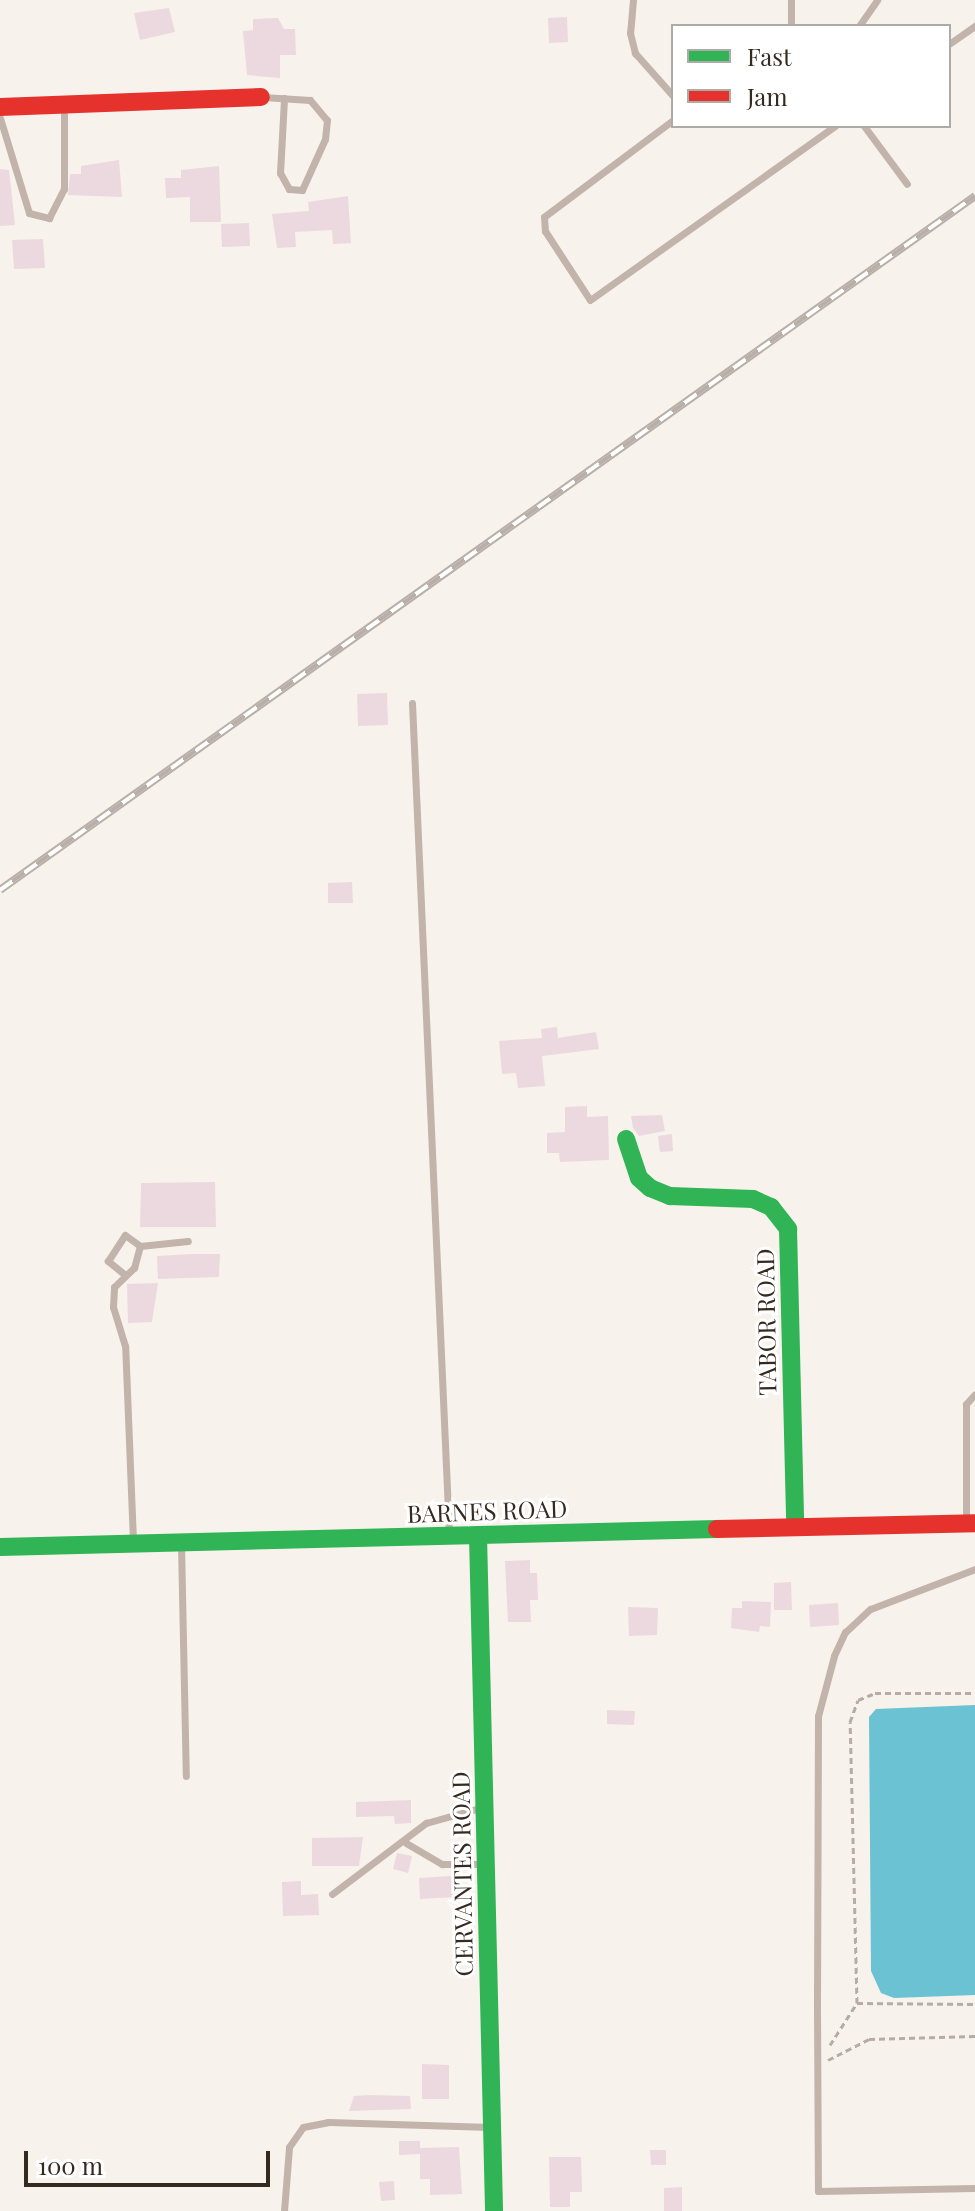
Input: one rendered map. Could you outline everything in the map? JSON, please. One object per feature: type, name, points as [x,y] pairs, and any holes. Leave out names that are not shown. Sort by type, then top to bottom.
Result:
[{"type":"street","points":[[0,107],[261,97]]},
{"type":"street","name":"TABOR ROAD","points":[[626,1139],[639,1178],[650,1188],[670,1196],[753,1199],[771,1207],[788,1229],[795,1526]]},
{"type":"street","name":"BARNES ROAD","points":[[0,1547],[970,1523]]},
{"type":"street","name":"CERVANTES ROAD","points":[[478,1535],[494,2211]]},
{"type":"lane","points":[[633,0],[630,33],[635,53],[671,94]]},
{"type":"lane","points":[[791,0],[791,24]]},
{"type":"lane","points":[[860,24],[877,0]]},
{"type":"lane","points":[[951,43],[975,26]]},
{"type":"lane","points":[[261,97],[284,98],[310,100],[327,120],[325,139],[302,190],[289,189],[280,173],[284,98]]},
{"type":"lane","points":[[0,118],[29,213],[49,218],[64,189],[64,104]]},
{"type":"lane","points":[[671,122],[544,217],[545,231],[590,300],[832,128]]},
{"type":"lane","points":[[865,128],[907,184]]},
{"type":"lane","points":[[412,703],[449,1536]]},
{"type":"lane","points":[[124,1274],[108,1261],[125,1235],[140,1246],[188,1241]]},
{"type":"lane","points":[[133,1544],[125,1346],[113,1307],[114,1287],[124,1274],[134,1268],[140,1246]]},
{"type":"lane","points":[[970,1523],[966,1404],[975,1394]]},
{"type":"lane","points":[[181,1542],[186,1776]]},
{"type":"lane","points":[[975,1569],[870,1609],[845,1632],[834,1656],[818,1716],[817,2065],[818,2191],[975,2188]]},
{"type":"lane","points":[[332,1894],[406,1843],[440,1815],[485,1807]]},
{"type":"lane","points":[[406,1843],[442,1864],[486,1863]]},
{"type":"lane","points":[[284,2211],[289,2147],[303,2127],[328,2122],[492,2127]]},
{"type":"path","points":[[817,2065],[857,2003],[850,1722],[858,1700],[875,1693],[975,1693]]},
{"type":"path","points":[[857,2003],[975,2004]]},
{"type":"path","points":[[817,2065],[869,2039],[975,2036]]},
{"type":"water","points":[[975,1705],[975,1995],[894,1998],[881,1993],[871,1971],[869,1717],[876,1709]]},
{"type":"building","points":[[169,8],[175,32],[140,40],[134,13]]},
{"type":"building","points":[[567,17],[568,42],[549,43],[548,18]]},
{"type":"building","points":[[278,18],[284,29],[295,29],[296,55],[280,55],[280,78],[247,75],[243,31],[253,30],[253,19]]},
{"type":"building","points":[[119,160],[122,197],[68,195],[70,174],[81,174],[81,166]]},
{"type":"building","points":[[219,166],[221,222],[190,222],[190,197],[166,198],[165,178],[181,178],[181,170]]},
{"type":"building","points":[[0,169],[9,170],[15,225],[0,226]]},
{"type":"building","points":[[348,196],[351,243],[333,244],[332,230],[295,232],[296,247],[277,248],[272,214],[309,211],[308,202]]},
{"type":"building","points":[[249,223],[250,246],[222,247],[221,224]]},
{"type":"building","points":[[43,239],[45,268],[14,269],[12,240]]},
{"type":"building","points":[[387,693],[388,725],[358,726],[357,694]]},
{"type":"building","points":[[352,882],[353,903],[328,903],[328,883]]},
{"type":"building","points":[[557,1027],[558,1038],[596,1032],[599,1049],[542,1056],[545,1086],[518,1088],[516,1073],[502,1074],[499,1041],[542,1038],[541,1029]]},
{"type":"building","points":[[587,1106],[587,1117],[608,1116],[609,1160],[560,1162],[559,1153],[547,1153],[547,1133],[565,1132],[565,1107]]},
{"type":"building","points":[[662,1115],[665,1131],[639,1136],[633,1128],[631,1116]]},
{"type":"building","points":[[672,1134],[673,1151],[660,1152],[658,1136]]},
{"type":"building","points":[[215,1182],[216,1227],[140,1227],[141,1183]]},
{"type":"building","points":[[220,1254],[219,1277],[158,1279],[157,1256]]},
{"type":"building","points":[[158,1283],[152,1322],[128,1323],[127,1284]]},
{"type":"building","points":[[530,1560],[530,1573],[537,1573],[538,1600],[530,1600],[531,1622],[508,1622],[505,1561]]},
{"type":"building","points":[[791,1582],[792,1610],[774,1610],[774,1583]]},
{"type":"building","points":[[742,1601],[771,1602],[770,1627],[760,1626],[759,1632],[731,1628],[732,1608],[742,1608]]},
{"type":"building","points":[[838,1603],[839,1625],[810,1627],[809,1605]]},
{"type":"building","points":[[628,1607],[658,1608],[657,1635],[629,1636]]},
{"type":"building","points":[[607,1710],[635,1711],[634,1725],[607,1724]]},
{"type":"building","points":[[411,1800],[411,1823],[395,1824],[394,1816],[356,1817],[356,1802]]},
{"type":"building","points":[[363,1837],[359,1866],[312,1866],[312,1838]]},
{"type":"building","points":[[397,1853],[412,1856],[408,1873],[393,1869]]},
{"type":"building","points":[[451,1876],[456,1897],[420,1899],[419,1878]]},
{"type":"building","points":[[301,1881],[301,1895],[318,1894],[319,1915],[283,1916],[282,1882]]},
{"type":"building","points":[[422,2064],[449,2065],[449,2099],[422,2099]]},
{"type":"building","points":[[354,2096],[410,2096],[411,2109],[349,2111]]},
{"type":"building","points":[[399,2141],[420,2141],[420,2148],[459,2147],[462,2194],[430,2195],[430,2179],[420,2179],[420,2154],[399,2155]]},
{"type":"building","points":[[650,2150],[666,2150],[666,2165],[651,2165]]},
{"type":"building","points":[[549,2157],[581,2157],[582,2192],[570,2192],[570,2207],[550,2207]]},
{"type":"building","points":[[394,2181],[395,2200],[381,2201],[379,2182]]},
{"type":"building","points":[[682,2187],[682,2211],[664,2211],[664,2188]]},
{"type":"railway","points":[[0,890],[975,196]]},
{"type":"traffic: fast","points":[[626,1139],[639,1178],[650,1188],[670,1196],[753,1199],[771,1207],[788,1229],[795,1526]]},
{"type":"traffic: fast","points":[[0,1547],[717,1529]]},
{"type":"traffic: fast","points":[[478,1535],[494,2211]]},
{"type":"traffic: jam","points":[[0,107],[261,97]]},
{"type":"traffic: jam","points":[[717,1529],[975,1523]]}]
